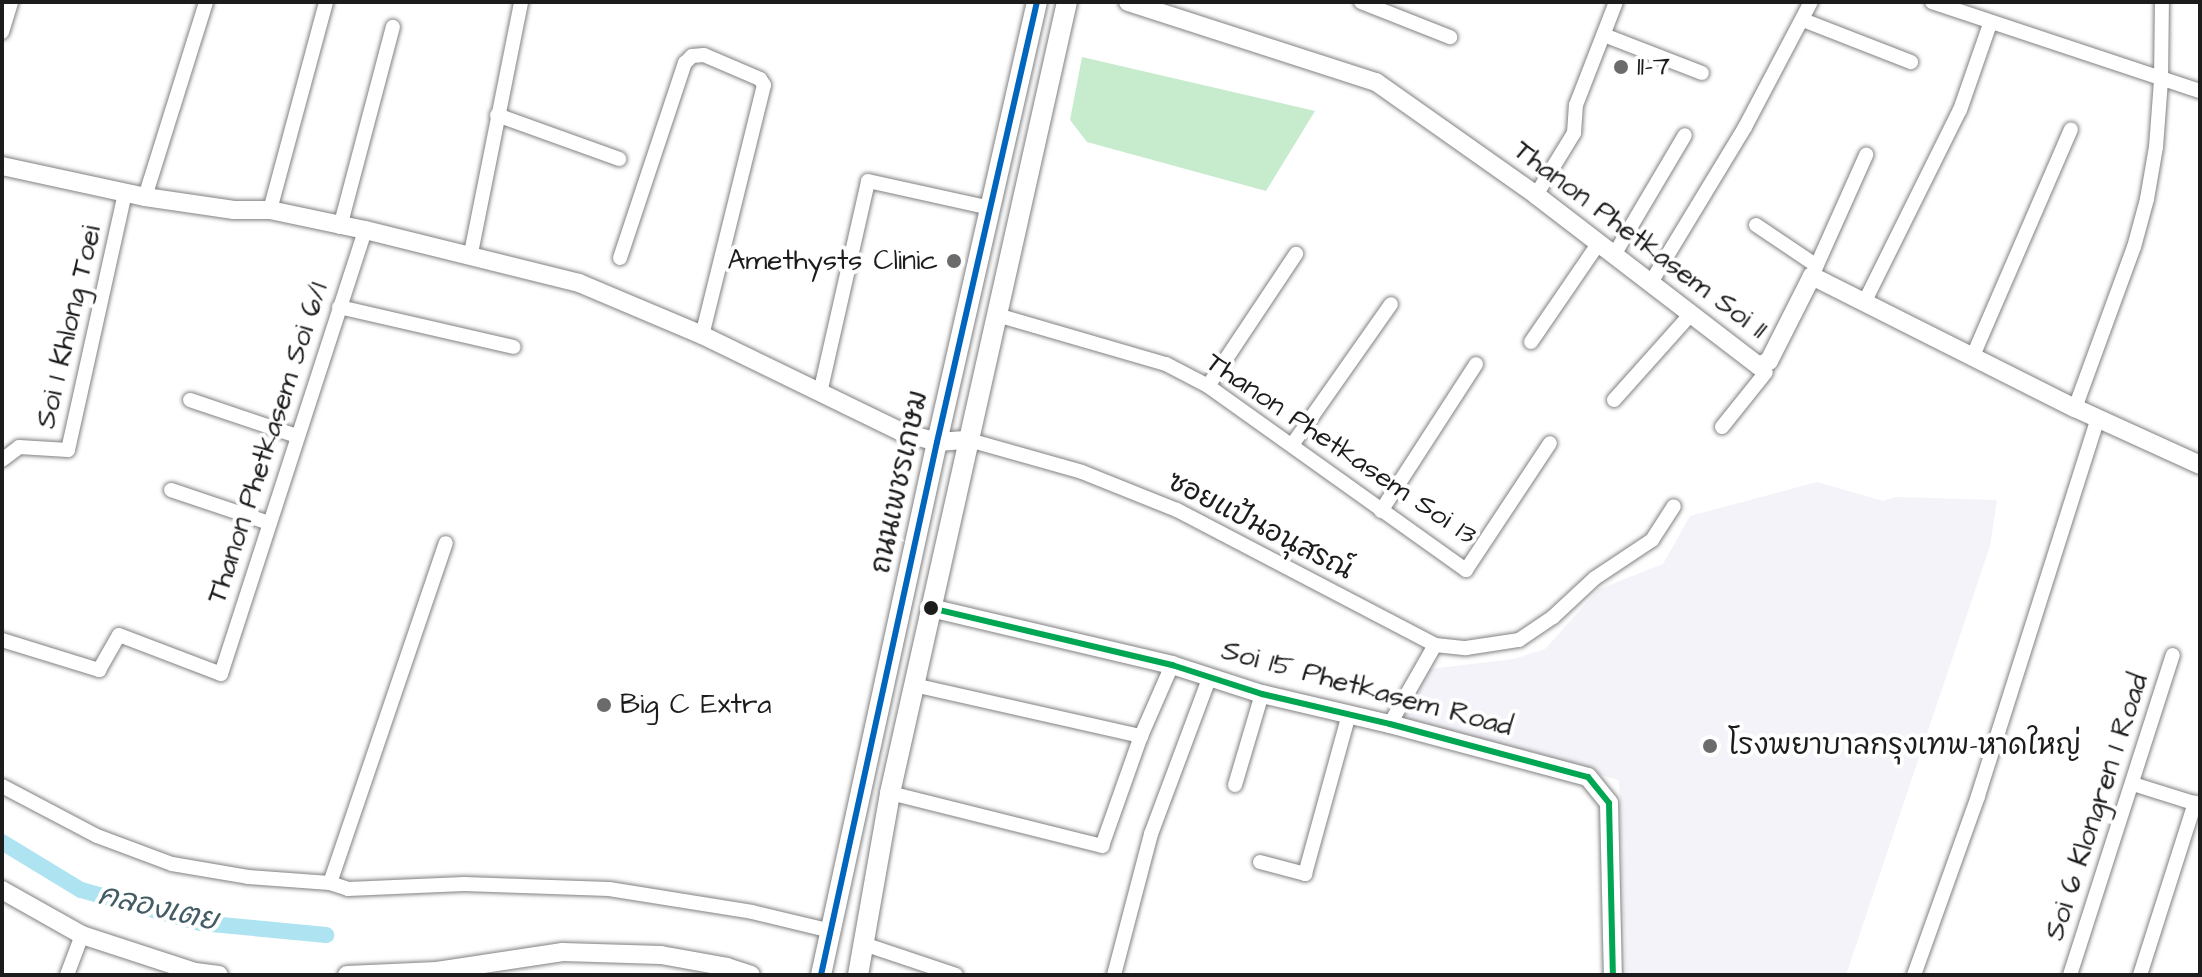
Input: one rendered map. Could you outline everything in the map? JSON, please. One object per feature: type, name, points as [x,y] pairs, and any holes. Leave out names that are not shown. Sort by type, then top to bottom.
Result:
[{"type":"main road","name":"ถนนเพชรเกษม","points":[[821,975],[1037,2]]},
{"type":"main road","name":"ถนนเพชรเกษม","points":[[858,975],[861,943],[890,793],[1067,2]]},
{"type":"street","points":[[2,32],[11,2]]},
{"type":"street","points":[[145,197],[206,2]]},
{"type":"street","points":[[270,210],[326,2]]},
{"type":"street","points":[[471,253],[521,2]]},
{"type":"street","name":"Thanon Phetkasem Soi 11","points":[[1128,2],[1376,82],[1536,195],[1766,371],[1814,271]]},
{"type":"street","points":[[1361,2],[1450,37]]},
{"type":"street","points":[[1536,195],[1574,133],[1576,105],[1616,2]]},
{"type":"street","points":[[1650,284],[1745,127],[1811,2]]},
{"type":"street","points":[[1932,2],[1990,24],[2200,91]]},
{"type":"street","points":[[2075,408],[2134,247],[2147,199],[2156,147],[2162,2]]},
{"type":"street","points":[[1803,20],[1911,62]]},
{"type":"street","points":[[1865,301],[1960,110],[1990,24]]},
{"type":"street","points":[[340,227],[393,27]]},
{"type":"street","points":[[1604,35],[1702,73]]},
{"type":"street","points":[[620,258],[685,63],[692,56],[704,55],[760,79],[764,85],[702,335]]},
{"type":"street","points":[[497,115],[619,159]]},
{"type":"street","points":[[1972,358],[2071,129]]},
{"type":"street","points":[[1614,255],[1685,135]]},
{"type":"street","points":[[1814,271],[1866,155]]},
{"type":"street","points":[[2,166],[145,197],[234,210],[270,210],[471,253],[579,283],[702,335],[904,433],[937,442],[969,440]]},
{"type":"street","points":[[820,393],[868,181],[991,208]]},
{"type":"street","name":"Soi 1 Khlong Toei","points":[[2,460],[19,447],[68,450],[125,193]]},
{"type":"street","points":[[1756,225],[1814,271],[1865,301],[1972,358],[2200,465]]},
{"type":"street","name":"Thanon Phetkasem Soi 6/1","points":[[2,640],[99,670],[119,635],[221,674],[365,230]]},
{"type":"street","points":[[1531,342],[1598,244]]},
{"type":"street","points":[[1208,386],[1296,254]]},
{"type":"street","points":[[1292,445],[1391,304]]},
{"type":"street","points":[[339,307],[513,347]]},
{"type":"street","name":"Thanon Phetkasem Soi 13","points":[[997,315],[1166,364],[1208,386],[1466,570],[1550,443]]},
{"type":"street","points":[[1614,400],[1690,315]]},
{"type":"street","points":[[1381,511],[1476,364]]},
{"type":"street","points":[[1722,427],[1766,371]]},
{"type":"street","points":[[190,400],[297,436]]},
{"type":"street","points":[[1914,975],[1978,796],[2098,418]]},
{"type":"street","name":"ซอยแป้นอนุสรณ์","points":[[969,440],[1082,472],[1177,510],[1435,645]]},
{"type":"street","points":[[171,490],[269,523]]},
{"type":"street","points":[[1390,724],[1435,645],[1466,648],[1519,640],[1553,617],[1595,578],[1652,540],[1674,506]]},
{"type":"street","points":[[330,883],[446,543]]},
{"type":"street","name":"Soi 15 Phetkasem Road","points":[[931,608],[1172,665],[1262,694],[1390,724],[1588,777],[1609,803],[1613,975]]},
{"type":"street","name":"Soi 6 Klongren 1 Road","points":[[2070,975],[2173,655]]},
{"type":"street","points":[[890,793],[1102,846],[1141,736],[1172,665]]},
{"type":"street","points":[[1114,975],[1151,834],[1210,676]]},
{"type":"street","points":[[914,685],[1141,736]]},
{"type":"street","points":[[1235,785],[1262,694]]},
{"type":"street","points":[[1260,862],[1305,874],[1349,714]]},
{"type":"street","points":[[2133,784],[2198,804],[2140,975]]},
{"type":"street","points":[[2,786],[97,836],[172,864],[248,877],[330,883],[348,889],[464,884],[609,889],[752,912],[831,931]]},
{"type":"street","points":[[2,890],[82,935],[195,973],[219,975]]},
{"type":"street","points":[[67,975],[82,935]]},
{"type":"street","points":[[861,943],[956,975]]},
{"type":"street","points":[[347,975],[437,971],[563,952],[661,955],[727,967],[751,975]]},
{"type":"shaded area","name":"โรงพยาบาลกรุงเทพ-หาดใหญ่","points":[[1817,482],[1883,501],[1896,497],[1997,500],[1990,546],[1846,975],[1626,975],[1619,780],[1402,720],[1430,669],[1514,659],[1545,649],[1599,589],[1663,564],[1690,516]]},
{"type":"green space","points":[[1082,57],[1315,111],[1266,191],[1087,142],[1070,120]]},
{"type":"waterway","name":"คลองเตย","points":[[2,842],[81,890],[201,923],[326,935]]},
{"type":"transit line","points":[[821,975],[1037,2]]},
{"type":"transit line","points":[[931,608],[1172,665],[1262,694],[1390,724],[1588,777],[1609,803],[1613,975]]},
{"type":"place","name":"11-7","points":[[1621,67]]},
{"type":"place","name":"Amethysts Clinic","points":[[954,261]]},
{"type":"place","name":"Big C Extra","points":[[604,705]]},
{"type":"place","name":"โรงพยาบาลกรุงเทพ-หาดใหญ่","points":[[1710,746]]}]
